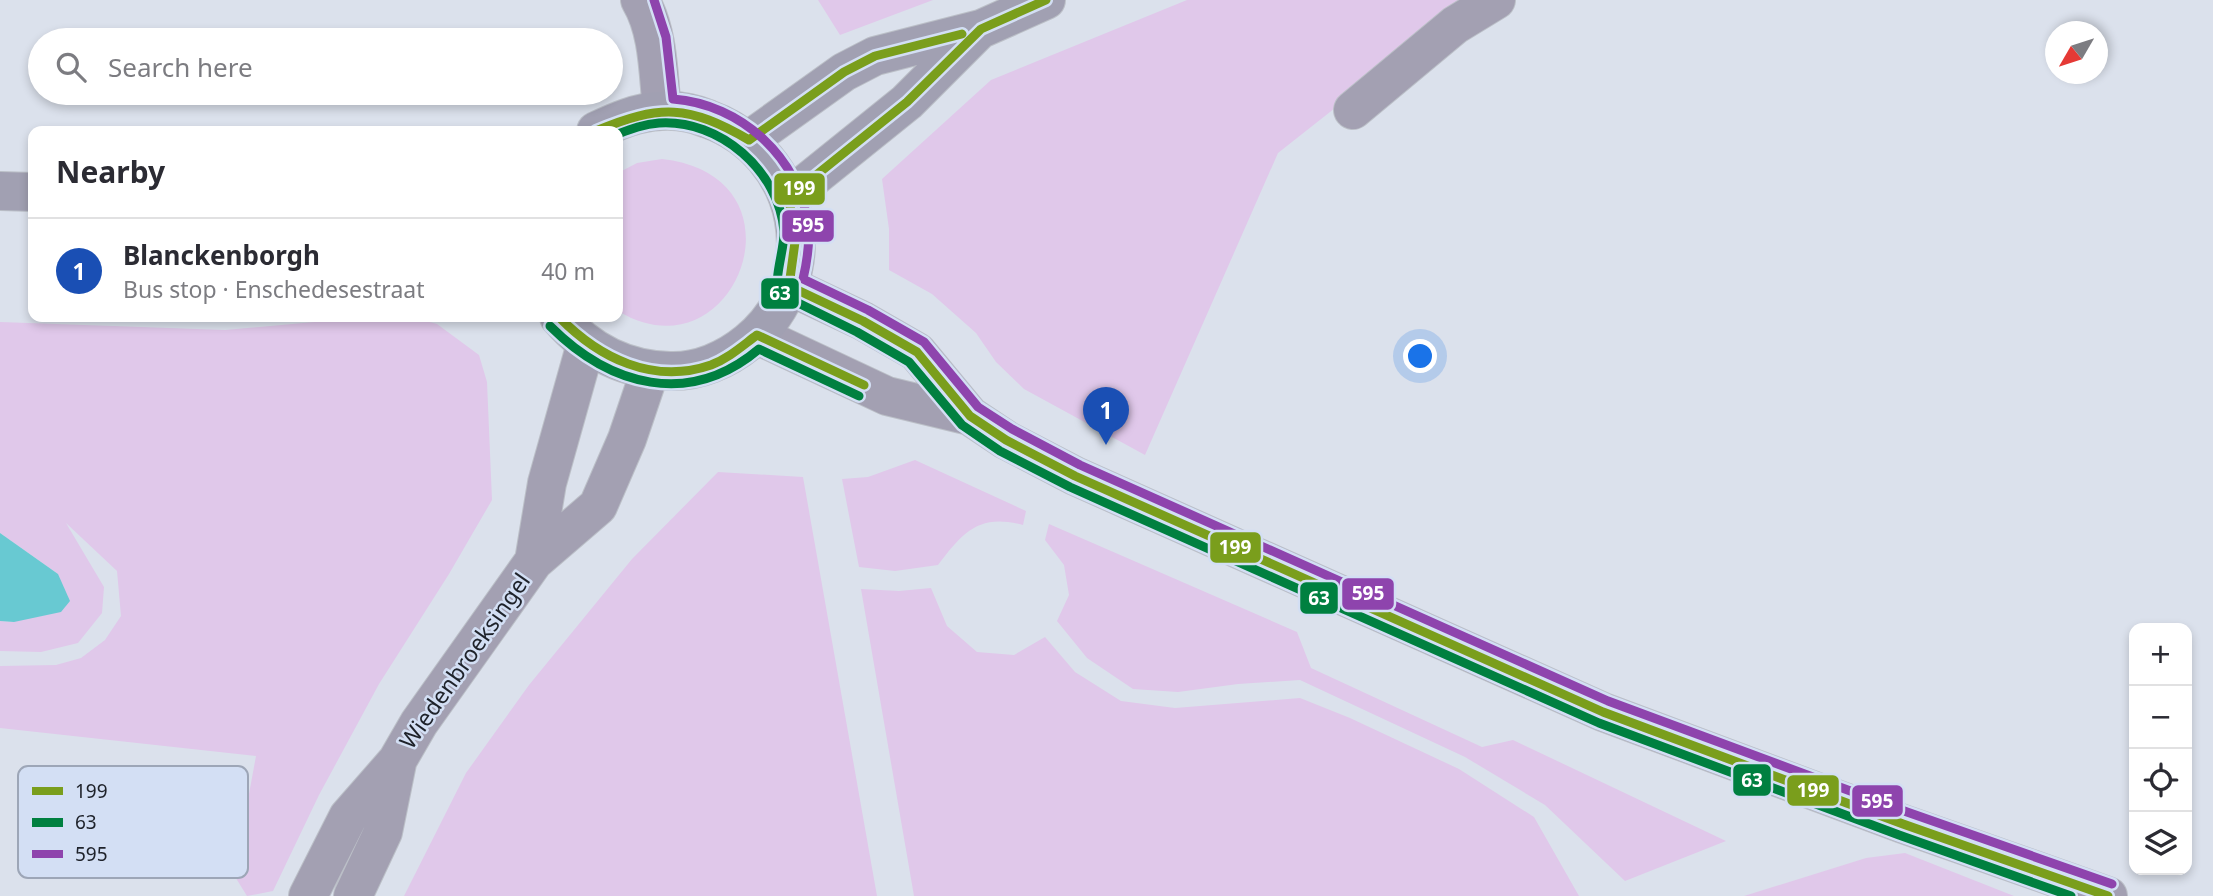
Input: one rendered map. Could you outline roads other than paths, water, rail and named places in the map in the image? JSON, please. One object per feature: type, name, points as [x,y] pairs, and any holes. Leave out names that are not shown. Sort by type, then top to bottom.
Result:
[{"type":"main road","points":[[749,140],[844,72],[874,56],[981,29],[1046,0]]},
{"type":"main road","points":[[789,197],[907,102],[981,29]]},
{"type":"main road","points":[[564,322],[586,344],[616,362],[650,371],[679,372],[708,365],[734,353],[757,335],[776,312],[789,286],[795,257],[796,227],[789,197],[772,166],[749,140],[722,124],[693,113],[662,110],[625,117],[606,126]]},
{"type":"main road","points":[[0,191],[28,192]]},
{"type":"street","points":[[640,0],[647,11],[655,41],[662,110]]},
{"type":"street","points":[[1353,110],[1455,25],[1496,0]]},
{"type":"street","points":[[789,286],[863,321],[917,352],[970,416],[1006,440],[1075,476],[1603,712],[1903,824],[2108,896]]},
{"type":"street","points":[[757,335],[887,396],[970,416]]},
{"type":"street","name":"Wiedenbroeksingel","points":[[534,561],[547,483],[586,344]]},
{"type":"street","name":"Wiedenbroeksingel","points":[[309,896],[348,817],[397,761],[419,723],[534,561],[598,506],[627,439],[650,371]]},
{"type":"street","name":"Wiedenbroeksingel","points":[[353,896],[383,832],[397,761]]},
{"type":"water","points":[[0,533],[58,574],[70,601],[61,612],[14,622],[0,621]]},
{"type":"place","name":"Blanckenborgh","points":[[1106,445]]}]
